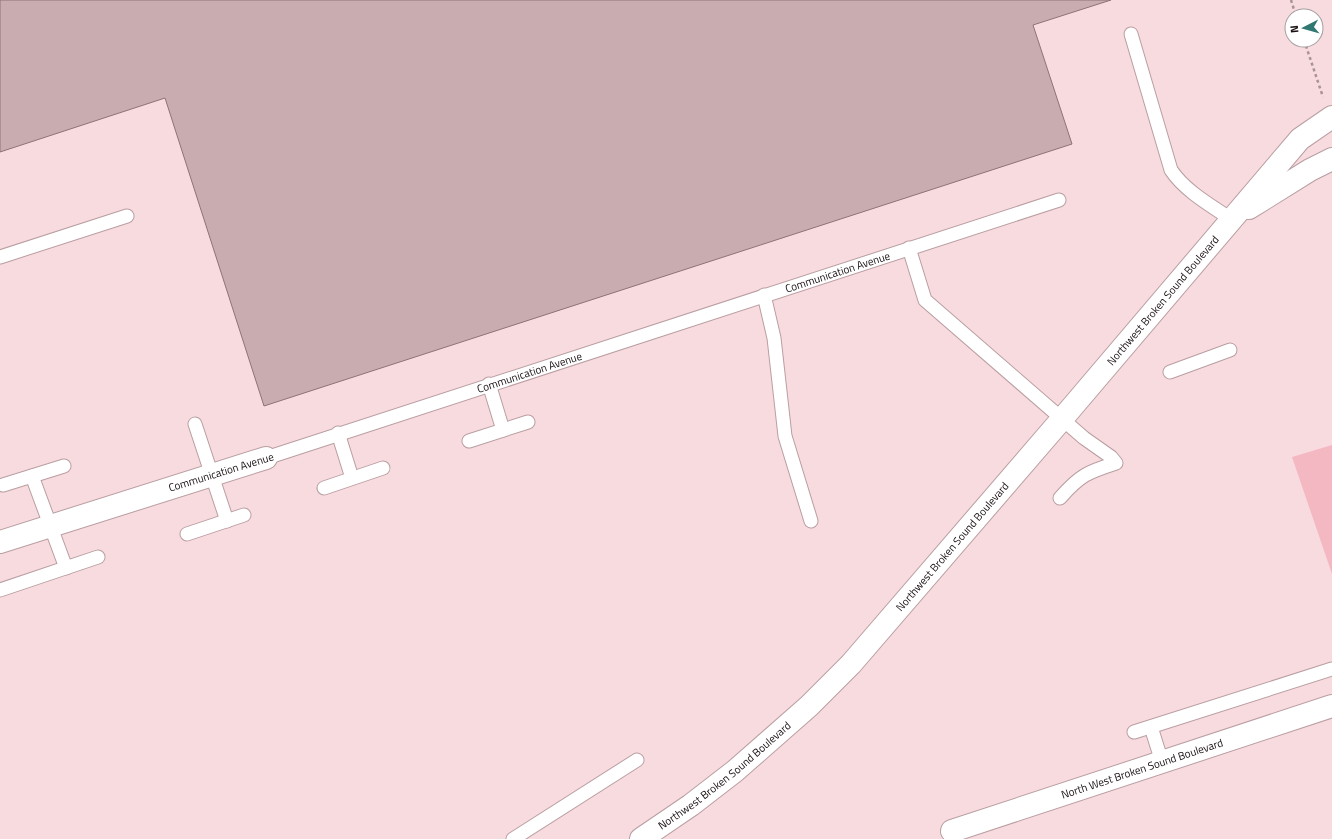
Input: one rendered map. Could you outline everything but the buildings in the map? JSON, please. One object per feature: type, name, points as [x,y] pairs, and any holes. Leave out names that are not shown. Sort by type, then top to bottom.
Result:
[{"type":"street","name":"Northwest Broken Sound Boulevard","points":[[641,839],[691,805],[735,771],[809,706],[851,664],[1300,139],[1331,118]]},
{"type":"street","name":"Northwest Broken Sound Boulevard","points":[[1231,219],[1310,170],[1332,159]]},
{"type":"street","name":"Communication Avenue","points":[[0,542],[211,474],[266,458]]},
{"type":"street","name":"North West Broken Sound Boulevard","points":[[952,831],[1332,706]]},
{"type":"lane","points":[[1131,34],[1171,170],[1178,180],[1186,187],[1231,219]]},
{"type":"lane","name":"Communication Avenue","points":[[266,458],[338,433],[1059,200]]},
{"type":"lane","points":[[0,257],[126,216]]},
{"type":"lane","points":[[909,248],[925,300],[1084,438],[1111,457],[1116,463],[1094,470],[1081,477],[1073,483],[1060,498]]},
{"type":"lane","points":[[764,295],[774,338],[785,436],[811,520]]},
{"type":"lane","points":[[1170,372],[1230,350]]},
{"type":"lane","points":[[489,384],[503,430]]},
{"type":"lane","points":[[469,441],[528,422]]},
{"type":"lane","points":[[195,424],[227,521]]},
{"type":"lane","points":[[338,433],[352,478]]},
{"type":"lane","points":[[3,485],[64,466]]},
{"type":"lane","points":[[324,488],[383,468]]},
{"type":"lane","points":[[32,476],[66,568]]},
{"type":"lane","points":[[187,534],[244,515]]},
{"type":"lane","points":[[0,590],[98,557]]},
{"type":"lane","points":[[1134,732],[1332,669]]},
{"type":"lane","points":[[1150,727],[1162,762]]},
{"type":"lane","points":[[513,839],[637,760]]},
{"type":"path","points":[[1307,48],[1331,118]]},
{"type":"shaded area","points":[[1332,445],[1332,574],[1292,457]]}]
